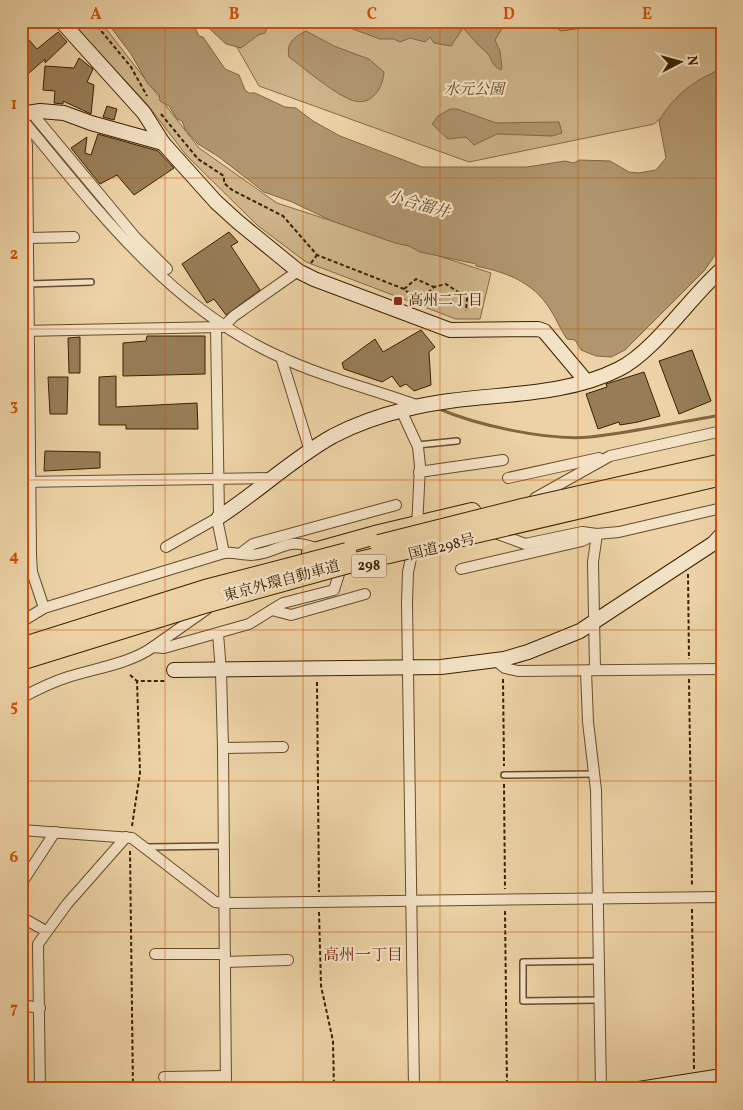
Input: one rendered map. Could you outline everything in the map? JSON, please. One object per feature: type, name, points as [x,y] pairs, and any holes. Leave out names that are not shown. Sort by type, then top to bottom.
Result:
[{"type":"highway","name":"国道298号","points":[[21,641],[159,595],[418,524],[722,458]]},
{"type":"highway","name":"東京外環自動車道","points":[[21,647],[205,589],[522,508],[722,463]]},
{"type":"highway","name":"東京外環自動車道","points":[[21,661],[199,606],[359,561],[722,476]]},
{"type":"highway","name":"国道298号","points":[[21,669],[207,609],[498,534],[722,482]]},
{"type":"street","points":[[61,21],[144,113],[163,143],[216,202],[298,271],[450,330],[538,329],[544,331],[586,381]]},
{"type":"street","points":[[25,116],[64,113],[163,143]]},
{"type":"street","points":[[25,116],[28,238],[25,331],[26,482],[32,572],[44,608]]},
{"type":"street","points":[[25,116],[136,238],[167,269]]},
{"type":"street","points":[[25,116],[140,257],[175,290],[222,326],[281,357],[419,406]]},
{"type":"street","points":[[28,238],[74,237]]},
{"type":"street","points":[[166,547],[218,518],[310,451],[352,427],[401,410],[419,406],[562,387],[586,381],[619,369],[634,360],[722,269]]},
{"type":"street","points":[[25,331],[222,326],[298,271]]},
{"type":"street","points":[[222,326],[217,479],[218,518],[224,553]]},
{"type":"street","points":[[281,357],[310,451]]},
{"type":"street","points":[[401,410],[417,445],[419,472],[418,524],[413,556],[408,572],[414,1089]]},
{"type":"street","points":[[508,478],[567,463],[610,456],[722,432]]},
{"type":"street","points":[[535,498],[610,456]]},
{"type":"street","points":[[419,472],[503,460]]},
{"type":"street","points":[[26,482],[274,478]]},
{"type":"street","points":[[241,554],[253,544],[396,505]]},
{"type":"street","points":[[498,534],[525,544],[582,532],[597,534],[618,532],[722,508]]},
{"type":"street","points":[[461,570],[582,541],[597,534]]},
{"type":"street","points":[[597,534],[593,562],[594,623],[591,671],[596,790],[601,1089]]},
{"type":"street","points":[[174,670],[316,670],[500,664],[557,642],[594,623],[714,543],[722,534]]},
{"type":"street","points":[[21,622],[44,608],[224,553],[252,555],[293,543],[306,544],[321,550]]},
{"type":"street","points":[[153,647],[164,648],[249,624],[283,603],[334,590],[339,574]]},
{"type":"street","points":[[272,610],[291,615],[365,594]]},
{"type":"street","points":[[21,698],[32,691],[67,678],[141,656],[207,609]]},
{"type":"street","points":[[218,634],[221,671],[226,904],[226,1089]]},
{"type":"street","points":[[500,664],[518,671],[722,669]]},
{"type":"street","points":[[21,689],[32,691]]},
{"type":"street","points":[[223,748],[283,747]]},
{"type":"street","points":[[21,830],[132,838],[216,902],[226,904],[319,901],[722,897]]},
{"type":"street","points":[[21,884],[56,832]]},
{"type":"street","points":[[40,1089],[38,944],[46,931],[126,837]]},
{"type":"street","points":[[21,917],[46,931]]},
{"type":"street","points":[[155,954],[288,960]]},
{"type":"street","points":[[21,1005],[40,1008]]},
{"type":"street","points":[[164,1077],[226,1076]]},
{"type":"street","points":[[639,1089],[722,1076]]},
{"type":"lane","points":[[28,284],[90,282]]},
{"type":"lane","points":[[417,445],[457,441]]},
{"type":"lane","points":[[504,775],[594,774]]},
{"type":"lane","points":[[146,847],[224,846]]},
{"type":"lane","points":[[599,961],[523,962],[523,1001],[599,1000]]},
{"type":"path","points":[[93,21],[131,67],[149,100]]},
{"type":"path","points":[[155,108],[198,159],[224,176],[224,183],[232,190],[283,216],[317,255],[404,289],[419,302]]},
{"type":"path","points":[[404,289],[416,279],[434,287]]},
{"type":"path","points":[[412,315],[419,302],[434,287],[446,284],[467,298],[466,310]]},
{"type":"path","points":[[688,569],[694,1073]]},
{"type":"path","points":[[500,664],[503,678],[507,1089]]},
{"type":"path","points":[[316,670],[322,986],[333,1041],[334,1089]]},
{"type":"path","points":[[130,676],[137,681]]},
{"type":"green space","points":[[70,21],[100,21],[199,148],[277,203],[491,273],[480,319],[456,319],[306,262],[257,225],[186,155],[147,104]]},
{"type":"green space","name":"水元公園","points":[[222,21],[722,21],[722,65],[654,124],[469,162],[259,86]]},
{"type":"water","name":"小合溜井","points":[[106,21],[192,21],[199,36],[203,37],[225,69],[239,75],[245,90],[249,93],[255,93],[285,107],[296,108],[313,121],[340,136],[422,167],[527,167],[565,161],[574,163],[579,160],[610,161],[629,172],[639,173],[656,170],[666,158],[659,121],[671,103],[686,89],[702,78],[722,69],[722,245],[704,271],[625,350],[611,357],[596,356],[581,350],[575,340],[567,339],[543,300],[527,285],[508,275],[476,266],[476,264],[420,252],[409,246],[332,221],[292,202],[264,192],[219,157],[198,144],[185,129],[182,121],[177,119],[169,106],[160,101],[159,94],[148,84],[131,54]]},
{"type":"water","points":[[201,21],[270,21],[265,33],[258,35],[241,48],[226,44]]},
{"type":"water","points":[[331,21],[502,21],[504,25],[495,40],[500,51],[502,68],[501,70],[495,66],[488,54],[463,28],[451,46],[434,43],[430,37],[425,42],[410,38],[400,42],[394,39],[380,39]]},
{"type":"water","points":[[547,21],[598,21],[589,27],[561,31]]},
{"type":"water","points":[[306,31],[334,46],[369,59],[384,72],[381,85],[374,96],[363,102],[342,96],[289,57],[290,44]]},
{"type":"water","points":[[450,109],[457,109],[496,123],[559,122],[562,133],[552,136],[497,134],[474,145],[466,137],[448,139],[432,124],[438,116]]},
{"type":"building","points":[[21,31],[37,49],[58,32],[67,42],[45,63],[45,59],[21,80]]},
{"type":"building","points":[[79,58],[93,69],[87,82],[94,85],[91,114],[63,101],[63,104],[54,103],[55,91],[43,90],[45,66],[74,68]]},
{"type":"building","points":[[107,106],[117,109],[114,120],[103,117]]},
{"type":"building","points":[[98,134],[158,151],[174,168],[134,195],[117,175],[100,184],[71,148],[87,137],[85,153],[91,155]]},
{"type":"building","points":[[229,232],[238,242],[231,246],[260,290],[226,315],[214,299],[207,303],[182,264]]},
{"type":"building","points":[[421,330],[435,347],[429,352],[431,385],[414,391],[406,384],[400,387],[392,376],[382,382],[344,369],[342,363],[375,339],[383,352]]},
{"type":"building","points":[[147,336],[205,336],[205,374],[123,376],[123,343],[146,341]]},
{"type":"building","points":[[80,337],[80,373],[69,373],[68,338]]},
{"type":"building","points":[[692,350],[711,401],[679,414],[659,361]]},
{"type":"building","points":[[644,372],[660,416],[620,425],[619,422],[598,429],[586,394],[607,387],[606,384]]},
{"type":"building","points":[[116,376],[116,407],[197,403],[198,429],[126,429],[126,425],[99,425],[99,377]]},
{"type":"building","points":[[48,377],[68,377],[67,414],[50,414]]},
{"type":"building","points":[[45,451],[100,452],[100,468],[44,471]]},
{"type":"waterway","points":[[33,122],[55,148]]},
{"type":"waterway","points":[[437,408],[491,426],[553,437],[573,438],[623,432],[722,415]]},
{"type":"place","name":"高州二丁目","points":[[398,301]]},
{"type":"district","name":"高州一丁目","points":[[363,956]]}]
